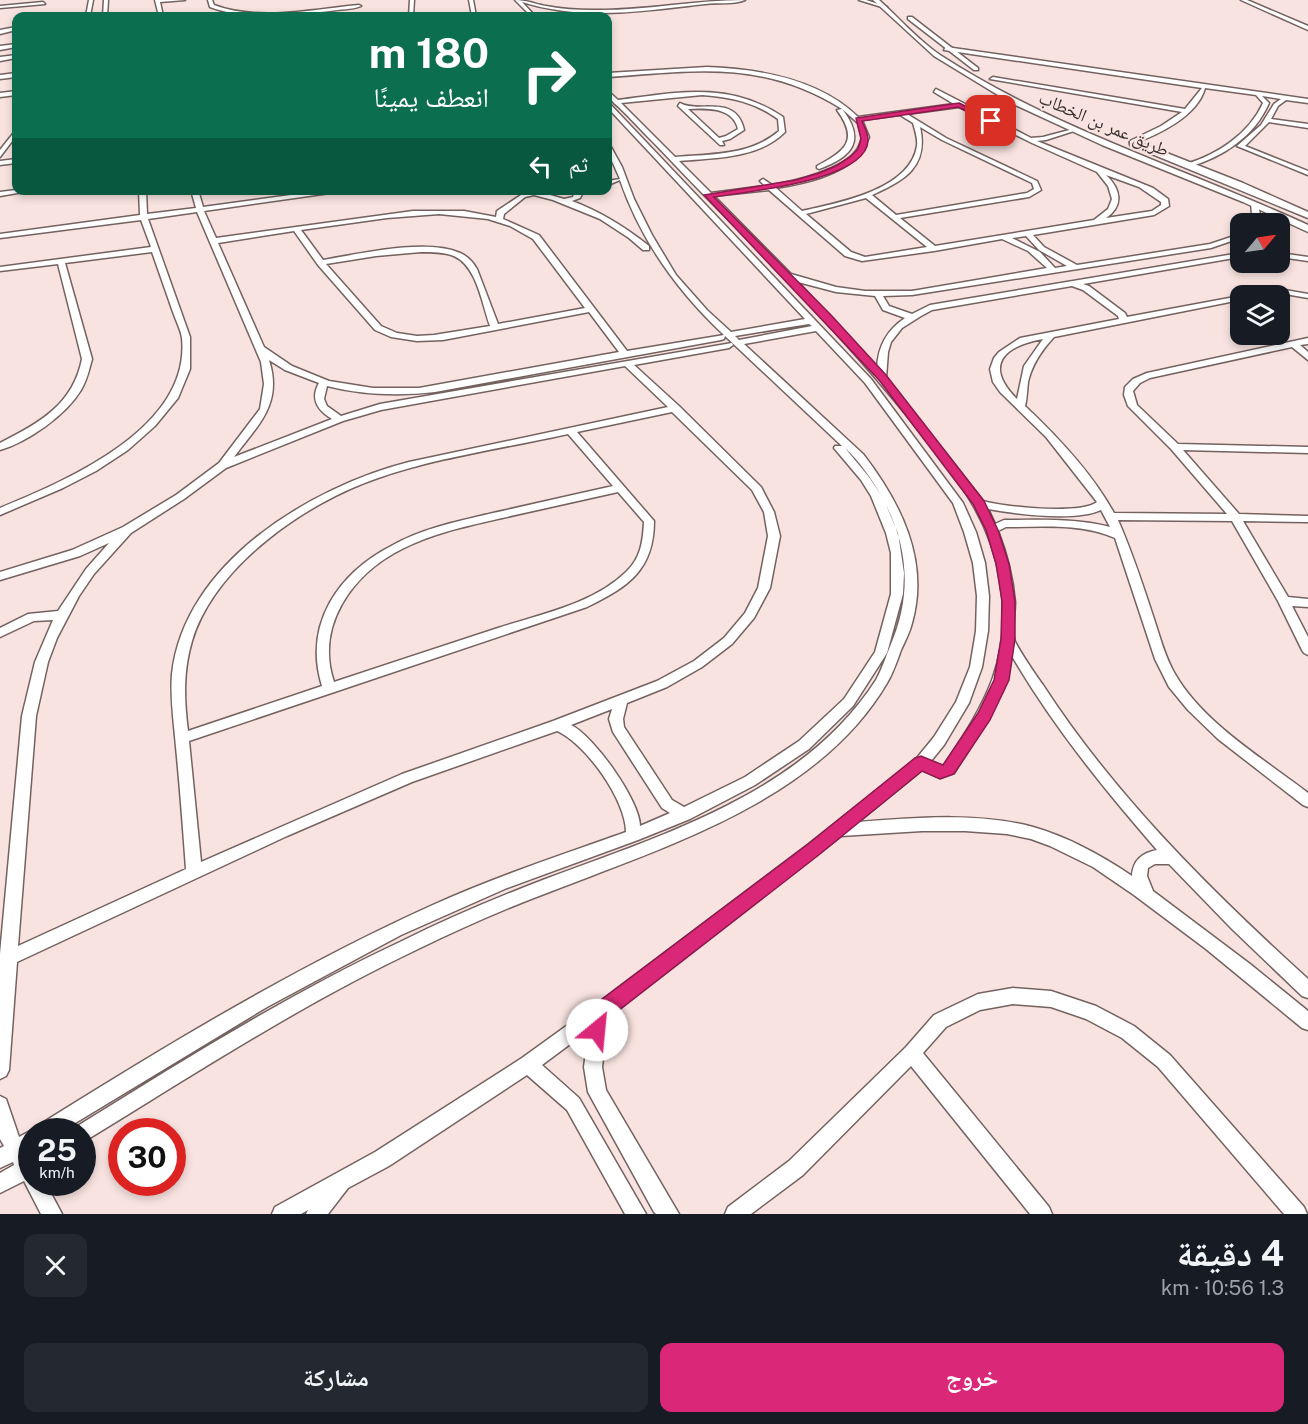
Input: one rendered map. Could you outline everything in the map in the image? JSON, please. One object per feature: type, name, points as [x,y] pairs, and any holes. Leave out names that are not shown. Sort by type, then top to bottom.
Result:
[{"type":"street","points":[[157,1],[183,0]]},
{"type":"street","points":[[210,0],[212,6],[220,10],[236,12]]},
{"type":"street","points":[[508,0],[520,12]]},
{"type":"street","points":[[519,0],[540,6],[604,11],[682,2],[726,0]]},
{"type":"street","points":[[519,0],[530,12]]},
{"type":"street","points":[[690,0],[699,3]]},
{"type":"street","points":[[612,14],[743,0]]},
{"type":"street","points":[[861,0],[886,4]]},
{"type":"street","name":"طريق عمر بن الخطاب","points":[[876,0],[886,4],[949,51],[993,79],[1026,93]]},
{"type":"street","points":[[1243,0],[1308,26]]},
{"type":"street","points":[[1249,0],[1308,26]]},
{"type":"street","points":[[0,7],[44,2],[41,10]]},
{"type":"street","points":[[270,12],[358,3]]},
{"type":"street","name":"طريق عمر بن الخطاب","points":[[886,4],[936,55],[1014,101],[1308,229]]},
{"type":"street","points":[[569,12],[574,10]]},
{"type":"street","points":[[949,51],[1308,103]]},
{"type":"street","points":[[949,51],[1308,103]]},
{"type":"street","points":[[612,77],[698,68],[767,75],[823,93],[843,105],[858,119],[865,139],[861,149],[853,159],[822,175],[705,193]]},
{"type":"street","points":[[612,77],[698,71],[763,77],[815,94],[830,102],[849,121],[854,131],[853,141],[846,151],[833,161],[766,184]]},
{"type":"street","points":[[993,79],[1187,111]]},
{"type":"street","points":[[1026,93],[1043,88]]},
{"type":"street","points":[[1132,142],[1161,129],[1187,111],[1203,88]]},
{"type":"street","points":[[766,184],[848,254],[871,259],[1154,213],[1165,206],[1165,201],[1153,191],[1027,138],[936,92]]},
{"type":"street","points":[[612,103],[692,94],[738,98],[757,103],[781,118],[782,132],[776,139],[758,147],[732,153],[673,159]]},
{"type":"street","points":[[669,96],[732,153]]},
{"type":"street","points":[[1188,165],[1211,158],[1246,130],[1265,106],[1266,103],[1258,96]]},
{"type":"street","points":[[1206,171],[1240,146],[1268,120],[1275,105],[1283,100]]},
{"type":"street","name":"طريق عمر بن الخطاب","points":[[1039,102],[1073,118]]},
{"type":"street","points":[[612,103],[673,159],[882,378],[979,503],[992,530],[1003,564],[1007,592],[1008,639],[1002,680],[985,716],[949,769],[940,772],[921,763]]},
{"type":"street","points":[[282,1214],[382,1159],[528,1064],[600,1012],[838,830],[921,763],[939,741],[963,703],[976,667],[982,631],[983,596],[979,563],[958,503],[868,381],[612,103]]},
{"type":"street","points":[[858,119],[959,105]]},
{"type":"street","points":[[683,108],[713,108],[736,118],[741,130],[718,140]]},
{"type":"street","points":[[895,218],[1029,195],[1038,190],[1035,182],[965,149],[901,113]]},
{"type":"street","points":[[1268,120],[1308,126]]},
{"type":"street","points":[[801,213],[839,205],[897,181],[913,166],[922,152],[922,137],[916,122]]},
{"type":"street","points":[[1027,138],[1044,138],[1075,129]]},
{"type":"street","points":[[1048,147],[1051,142],[1088,135]]},
{"type":"street","name":"طريق عمر بن الخطاب","points":[[1122,138],[1308,215]]},
{"type":"street","points":[[0,155],[12,139]]},
{"type":"street","points":[[1240,146],[1308,173]]},
{"type":"street","points":[[612,154],[630,199],[659,255],[700,312]]},
{"type":"street","points":[[1087,224],[1107,215],[1117,203],[1117,194],[1113,185],[1094,168]]},
{"type":"street","points":[[67,1118],[277,991],[398,928],[512,879],[685,815],[736,789],[784,759],[825,726],[852,698],[872,669],[886,640],[895,610],[898,584],[897,554],[891,527],[876,495],[849,458],[664,277],[646,248],[612,181]]},
{"type":"street","points":[[0,512],[44,494],[83,474],[116,453],[143,432],[164,411],[178,391],[187,371],[189,353],[186,337],[144,215],[142,195]]},
{"type":"street","points":[[195,195],[266,362],[269,384],[265,409],[223,465]]},
{"type":"street","points":[[199,208],[282,195]]},
{"type":"street","points":[[0,234],[307,195]]},
{"type":"street","points":[[477,214],[492,209],[513,195]]},
{"type":"street","points":[[500,219],[498,215],[502,211],[527,195]]},
{"type":"street","points":[[542,195],[597,213],[625,229],[646,248]]},
{"type":"street","points":[[564,201],[576,198],[578,195]]},
{"type":"street","points":[[867,195],[934,249]]},
{"type":"street","points":[[1254,204],[1256,213]]},
{"type":"street","points":[[5,960],[407,778],[558,725],[662,684],[698,664],[728,641],[750,615],[764,588],[774,536],[771,520],[757,489],[626,359],[592,309],[536,237],[520,226],[477,214],[425,212],[213,241]]},
{"type":"street","points":[[296,229],[378,328],[389,335],[424,339],[592,309]]},
{"type":"street","points":[[1029,234],[1034,243],[1064,262],[1077,267]]},
{"type":"street","points":[[1004,238],[1016,242],[1046,262],[1050,265],[1050,271]]},
{"type":"street","points":[[784,273],[811,284],[844,292],[879,295],[935,290],[1211,246],[1230,239]]},
{"type":"street","points":[[0,269],[155,249]]},
{"type":"street","points":[[321,262],[411,249],[434,249],[452,253],[470,264],[495,327]]},
{"type":"street","points":[[1290,256],[1308,259]]},
{"type":"street","points":[[882,378],[882,353],[885,342],[894,330],[911,316],[930,308],[1070,282],[1230,257]]},
{"type":"street","points":[[0,447],[53,415],[81,385],[87,371],[87,359],[61,261]]},
{"type":"street","points":[[1090,279],[1094,287],[1127,311],[1143,318]]},
{"type":"street","points":[[1070,282],[1086,288],[1122,315],[1124,321]]},
{"type":"street","points":[[1290,294],[1308,296]]},
{"type":"street","points":[[879,295],[883,306],[900,314],[911,316]]},
{"type":"street","points":[[1230,300],[1023,340],[1005,350],[996,362],[994,370],[1000,387],[1021,405],[1076,466],[1112,516],[1155,647],[1164,669],[1180,692],[1200,715],[1308,801]]},
{"type":"street","points":[[0,576],[76,553],[127,530],[180,497],[223,465],[340,419],[390,405],[814,324]]},
{"type":"street","points":[[1021,405],[1025,372],[1032,358],[1052,334]]},
{"type":"street","points":[[1308,340],[1147,376],[1130,384],[1127,390],[1128,398],[1133,406],[1175,447],[1235,517],[1284,601],[1308,650]]},
{"type":"street","points":[[257,342],[271,358],[294,372],[355,389],[416,391],[626,359]]},
{"type":"street","points":[[1292,343],[1308,357]]},
{"type":"street","points":[[96,1124],[287,1008],[407,946],[521,896],[692,831],[748,802],[797,771],[837,736],[865,706],[886,676],[896,655],[909,614],[910,555],[903,528],[892,502],[877,478],[859,456],[749,359]]},
{"type":"street","points":[[325,381],[318,395],[319,402],[330,414],[340,419]]},
{"type":"street","points":[[194,873],[182,738],[176,700],[180,662],[192,626],[212,592],[233,566],[271,534],[315,502],[381,473],[676,408]]},
{"type":"street","points":[[182,738],[583,604],[612,590],[634,572],[646,555],[651,538],[650,521],[570,430]]},
{"type":"street","points":[[1175,447],[1308,450]]},
{"type":"street","points":[[329,689],[322,664],[322,639],[330,612],[343,591],[376,560],[414,538],[444,528],[621,488]]},
{"type":"street","points":[[979,503],[998,509],[1089,510],[1096,509],[1103,502]]},
{"type":"street","points":[[1112,516],[1308,519]]},
{"type":"street","points":[[992,530],[1004,524],[1090,525],[1105,528],[1118,535]]},
{"type":"street","points":[[0,1070],[5,960],[34,681],[45,647],[60,615],[85,576],[127,530]]},
{"type":"street","points":[[1284,601],[1308,603]]},
{"type":"street","points":[[0,633],[32,617],[60,615]]},
{"type":"street","points":[[1008,639],[1047,702],[1103,775],[1174,858],[1262,948],[1308,990]]},
{"type":"street","points":[[621,700],[616,719],[618,728],[667,804],[685,815]]},
{"type":"street","points":[[558,725],[570,729],[588,742],[630,811],[634,827],[633,836]]},
{"type":"street","points":[[838,830],[950,824],[1009,828],[1058,842],[1106,866],[1151,898],[1237,962],[1308,1022]]},
{"type":"street","points":[[1151,898],[1142,886],[1138,875],[1141,865],[1154,856],[1174,858]]},
{"type":"street","points":[[735,1214],[796,1168],[912,1053],[940,1021],[978,1002],[1013,996],[1051,999],[1090,1011],[1128,1032],[1164,1061],[1297,1214]]},
{"type":"street","points":[[600,1012],[593,1066],[597,1092],[661,1205],[669,1214]]},
{"type":"street","points":[[912,1053],[1042,1214]]},
{"type":"street","points":[[528,1064],[573,1104],[636,1214]]},
{"type":"street","points":[[0,1105],[7,1134],[8,1154]]},
{"type":"street","points":[[0,1184],[18,1178]]},
{"type":"street","points":[[316,1214],[343,1180]]},
{"type":"street","points":[[43,1196],[52,1214]]},
{"type":"route","points":[[597,1030],[600,1012],[814,849],[921,763],[940,772],[949,769],[985,716],[1002,680],[1008,639],[1008,601],[1003,564],[992,530],[979,503],[882,378],[828,318],[708,195],[796,182],[822,175],[838,167],[853,159],[861,149],[865,139],[858,119],[959,105],[991,121]]}]
